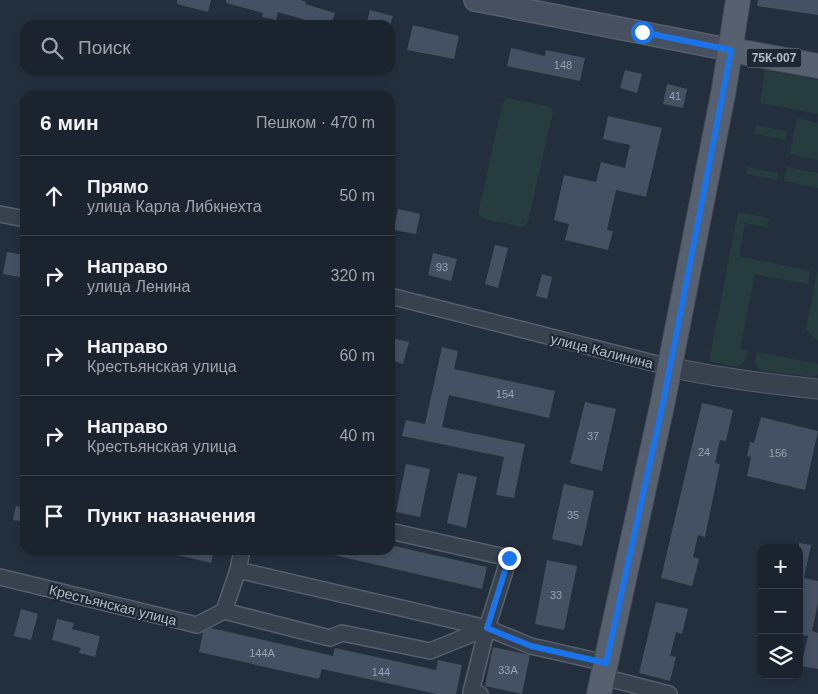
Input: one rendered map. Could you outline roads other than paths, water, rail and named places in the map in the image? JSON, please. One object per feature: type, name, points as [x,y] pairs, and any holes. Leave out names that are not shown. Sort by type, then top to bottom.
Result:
[{"type":"main road","points":[[475,0],[731,50]]},
{"type":"main road","points":[[603,678],[669,367],[731,50],[738,0]]},
{"type":"main road","name":"75К-007","points":[[731,50],[818,66]]},
{"type":"street","points":[[0,214],[20,218]]},
{"type":"street","name":"улица Калинина","points":[[395,297],[705,375],[818,389]]},
{"type":"street","points":[[395,532],[509,558],[487,628],[476,693]]},
{"type":"street","points":[[241,555],[224,611],[330,638],[342,632],[430,651],[487,628]]},
{"type":"street","points":[[238,570],[487,628],[603,678],[669,694]]},
{"type":"street","name":"Крестьянская улица","points":[[0,577],[197,625],[224,611]]}]
